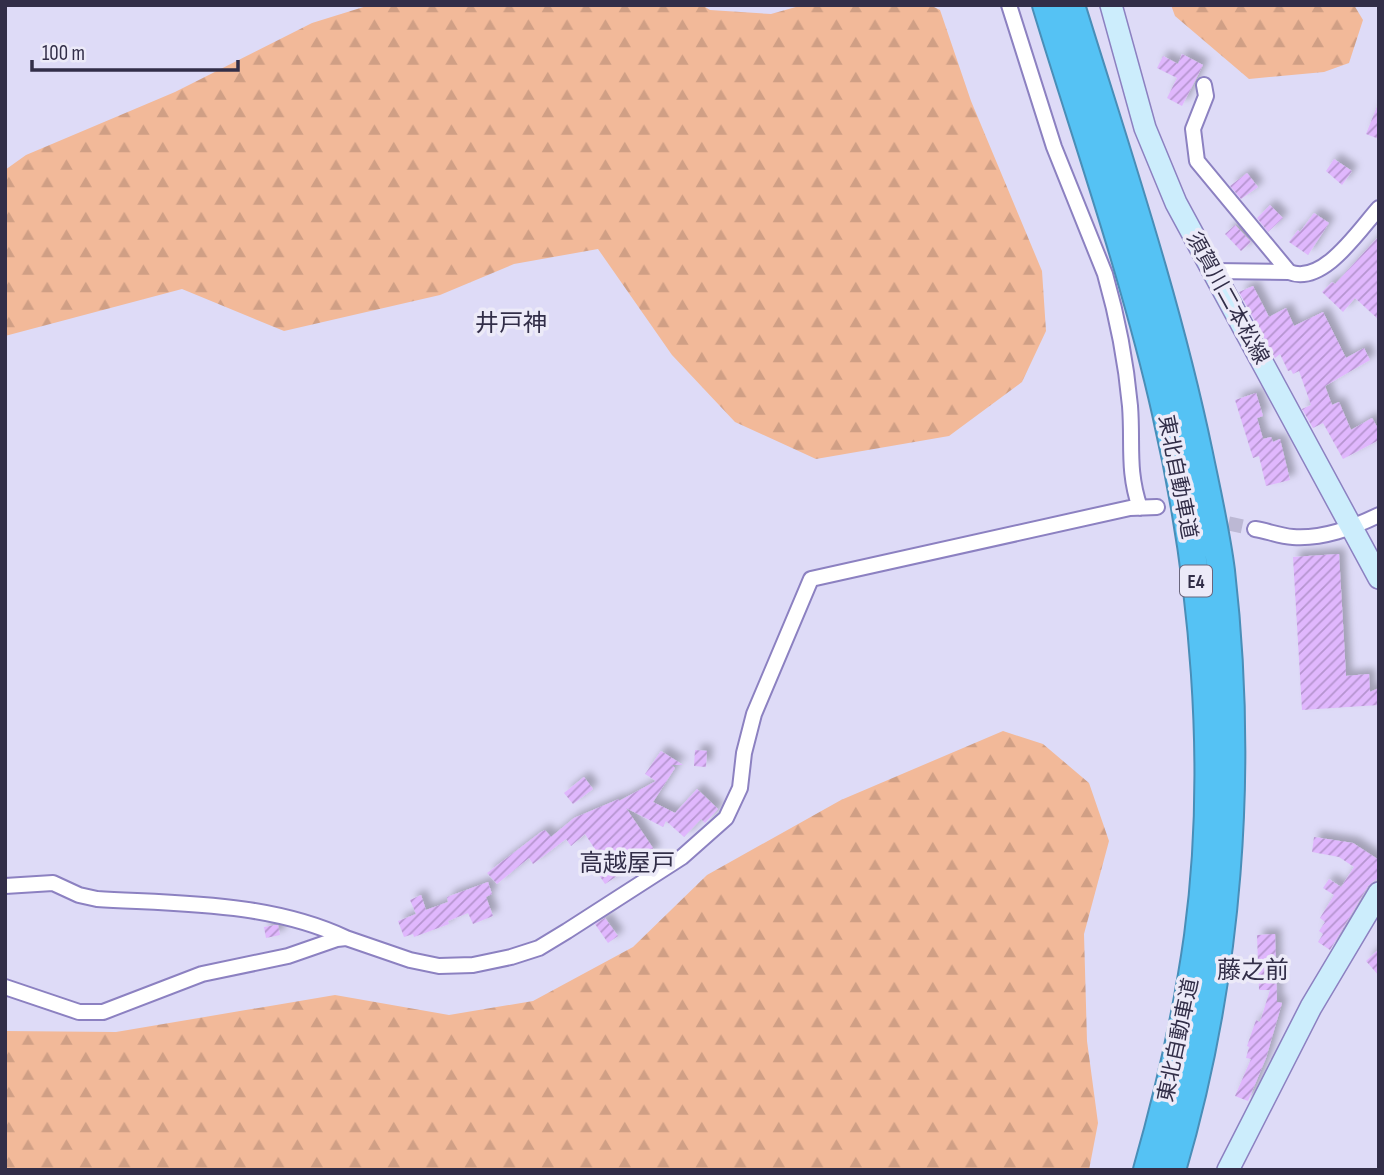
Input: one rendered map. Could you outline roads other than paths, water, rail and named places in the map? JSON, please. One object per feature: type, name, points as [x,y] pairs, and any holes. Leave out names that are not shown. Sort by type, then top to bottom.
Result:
[{"type":"highway","name":"東北自動車道","points":[[1046,5],[1117,235],[1166,411],[1192,549],[1206,685],[1205,858],[1198,934],[1181,1038],[1147,1170]]},
{"type":"highway","name":"東北自動車道","points":[[1071,5],[1164,309],[1189,407],[1221,570],[1230,683],[1232,782],[1228,856],[1221,938],[1203,1042],[1172,1170]]},
{"type":"main road","name":"須賀川二本松線","points":[[1111,5],[1145,128],[1176,203],[1379,578]]},
{"type":"main road","points":[[1228,1170],[1311,1007],[1379,893]]},
{"type":"street","points":[[1009,5],[1054,147],[1111,295],[1130,409],[1130,465],[1140,508]]},
{"type":"street","points":[[1204,85],[1206,96],[1194,128],[1196,161],[1289,272]]},
{"type":"street","points":[[1214,271],[1289,272],[1298,276],[1319,270],[1333,260],[1379,208]]},
{"type":"street","points":[[5,886],[54,883],[79,895],[97,899],[256,910],[317,924],[346,938],[410,960],[439,966],[472,965],[539,948],[681,857],[726,818],[740,788],[744,753],[754,714],[811,579],[1140,508],[1157,507]]},
{"type":"street","points":[[1255,529],[1294,537],[1318,536],[1379,515]]},
{"type":"street","points":[[5,987],[79,1012],[103,1012],[202,974],[288,956],[346,938]]},
{"type":"tunnel","points":[[1208,519],[1255,529]]},
{"type":"district","name":"井戸神","points":[[511,323]]},
{"type":"district","name":"高越屋戸","points":[[627,863]]},
{"type":"district","name":"藤之前","points":[[1253,970]]}]
